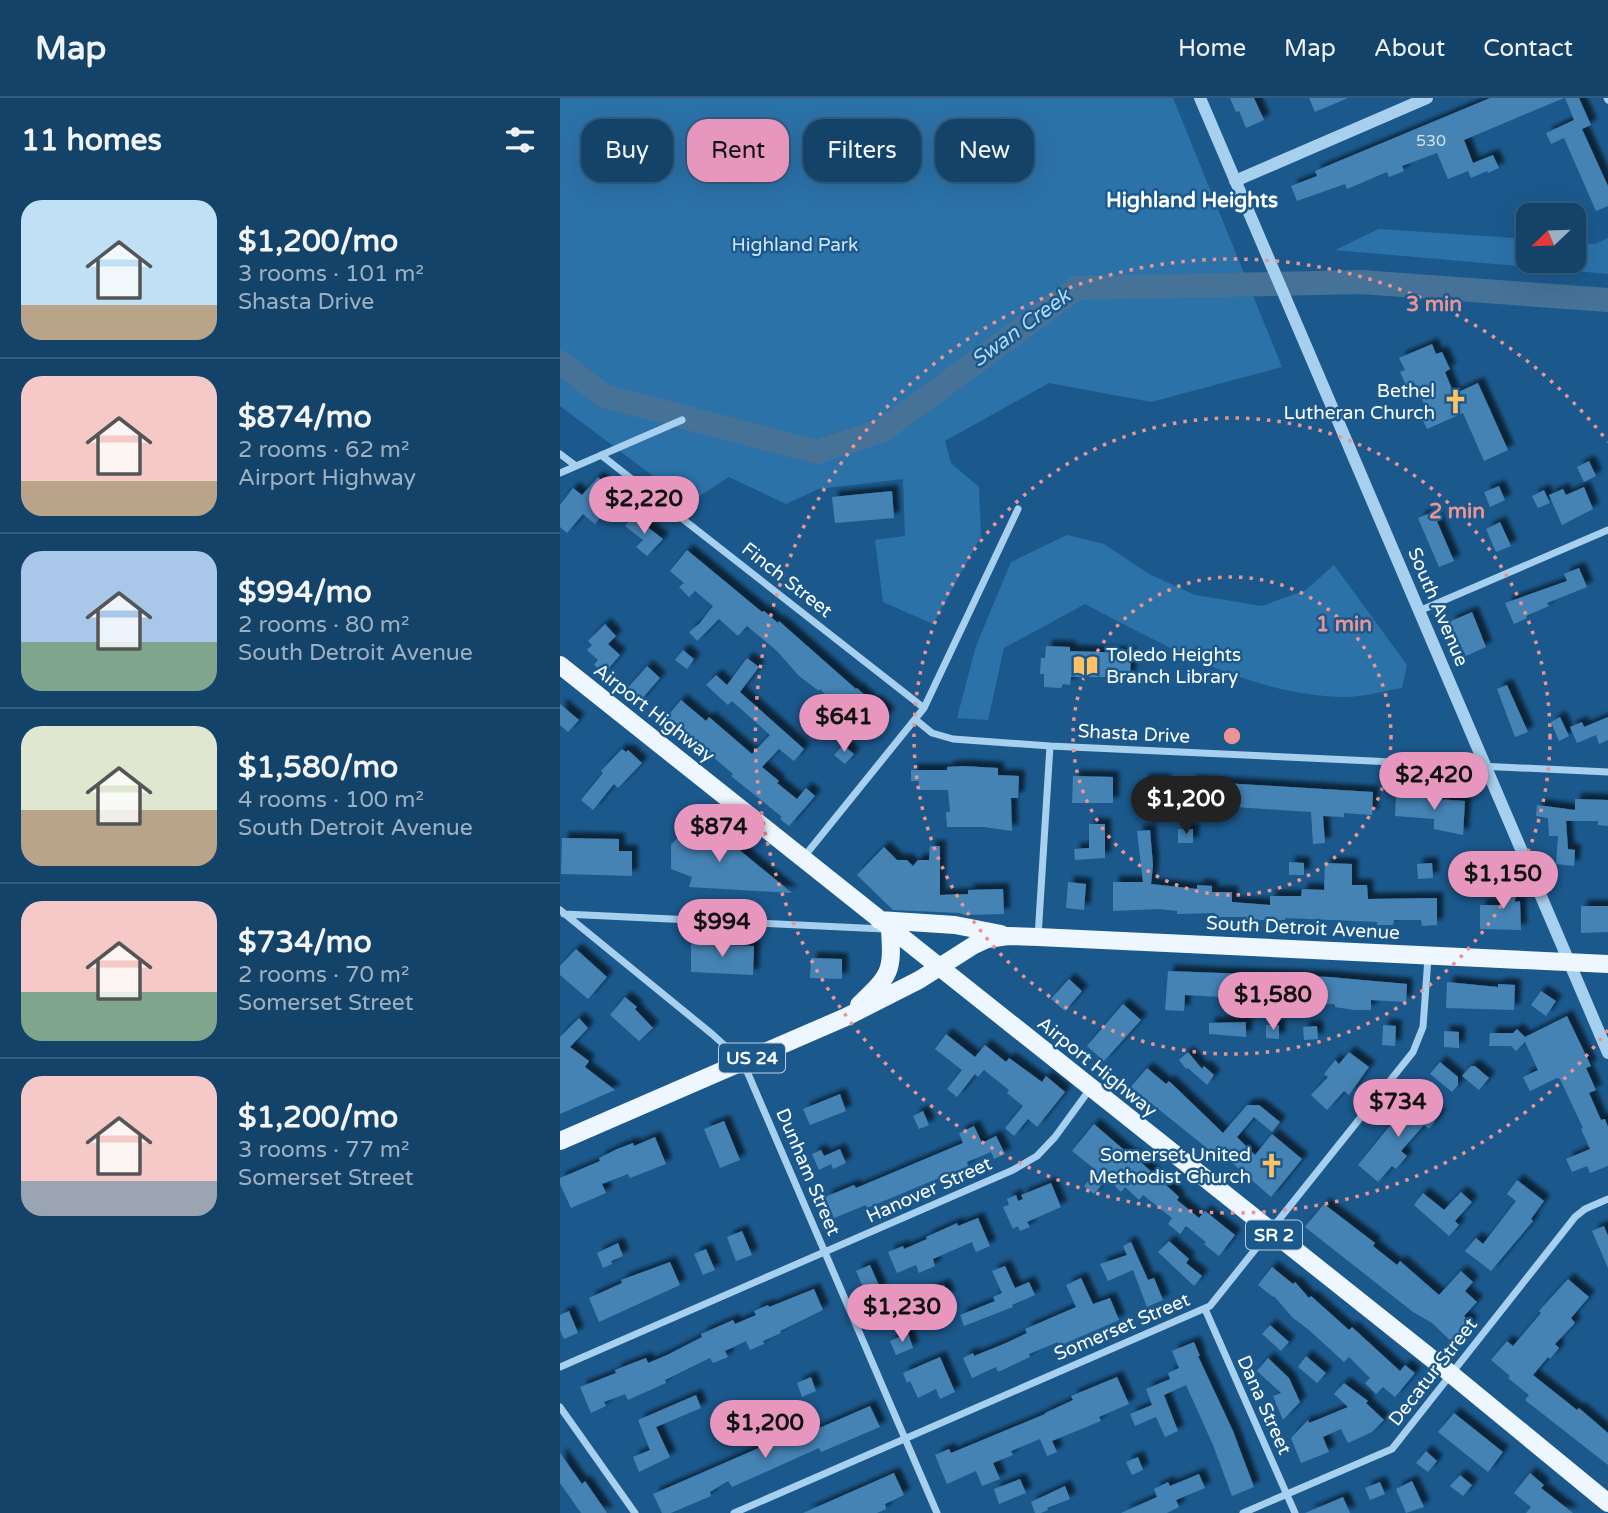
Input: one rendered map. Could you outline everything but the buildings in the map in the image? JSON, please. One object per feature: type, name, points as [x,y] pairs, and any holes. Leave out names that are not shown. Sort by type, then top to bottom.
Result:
[{"type":"main road","name":"Airport Highway","points":[[560,666],[1270,1233],[1451,1374],[1608,1503]]},
{"type":"main road","points":[[846,1017],[885,980],[889,972],[891,965],[884,925],[955,925],[1008,936]]},
{"type":"main road","name":"US 24","points":[[560,1141],[846,1017],[919,980],[974,944],[1008,936],[1038,937]]},
{"type":"main road","name":"South Detroit Avenue","points":[[1038,937],[1608,964]]},
{"type":"street","name":"South Avenue","points":[[1200,98],[1608,1053]]},
{"type":"street","points":[[1235,181],[1427,98]]},
{"type":"street","points":[[560,473],[682,420]]},
{"type":"street","points":[[560,454],[576,466]]},
{"type":"street","name":"Finch Street","points":[[601,455],[924,708]]},
{"type":"street","points":[[803,858],[924,708],[1018,509]]},
{"type":"street","points":[[1419,611],[1608,530]]},
{"type":"street","name":"Shasta Drive","points":[[916,720],[932,733],[953,739],[1050,746],[1608,772]]},
{"type":"street","points":[[1038,937],[1050,746]]},
{"type":"street","points":[[562,913],[884,925]]},
{"type":"street","name":"Dunham Street","points":[[562,913],[743,1062],[937,1513]]},
{"type":"street","name":"Somerset Street","points":[[734,1513],[1210,1306],[1417,1045],[1423,1027],[1428,954]]},
{"type":"street","name":"Hanover Street","points":[[560,1367],[1013,1170],[1037,1156],[1055,1137],[1090,1089]]},
{"type":"street","name":"Decatur Street","points":[[1243,1513],[1392,1449],[1575,1217],[1585,1209],[1608,1199]]},
{"type":"street","name":"Dana Street","points":[[1205,1309],[1295,1513]]},
{"type":"street","points":[[560,1406],[635,1513]]},
{"type":"green space","name":"Highland Park","points":[[560,98],[1173,98],[1282,367],[1151,402],[1049,383],[945,441],[951,463],[979,487],[981,536],[933,624],[883,602],[875,540],[905,536],[903,479],[818,489],[786,504],[729,477],[689,503],[560,406]]},
{"type":"green space","points":[[1379,229],[1516,238],[1516,266],[1335,250]]},
{"type":"green space","points":[[1608,238],[1608,274],[1586,272],[1586,243],[1595,244]]},
{"type":"green space","points":[[1067,535],[1104,544],[1149,574],[1195,595],[1262,606],[1306,590],[1334,565],[1407,665],[1402,688],[1344,697],[1275,688],[1210,666],[1085,604],[1004,648],[988,720],[957,718],[976,646],[1011,562]]},
{"type":"waterway","name":"Swan Creek","points":[[560,362],[604,396],[817,452],[883,430],[1077,288],[1361,282],[1608,300]]},
{"type":"place","name":"Bethel Lutheran Church","points":[[1455,402]]},
{"type":"place","name":"Toledo Heights Branch Library","points":[[1086,666]]},
{"type":"place","name":"Somerset United Methodist Church","points":[[1271,1166]]},
{"type":"district","name":"Highland Heights","points":[[1192,200]]}]
